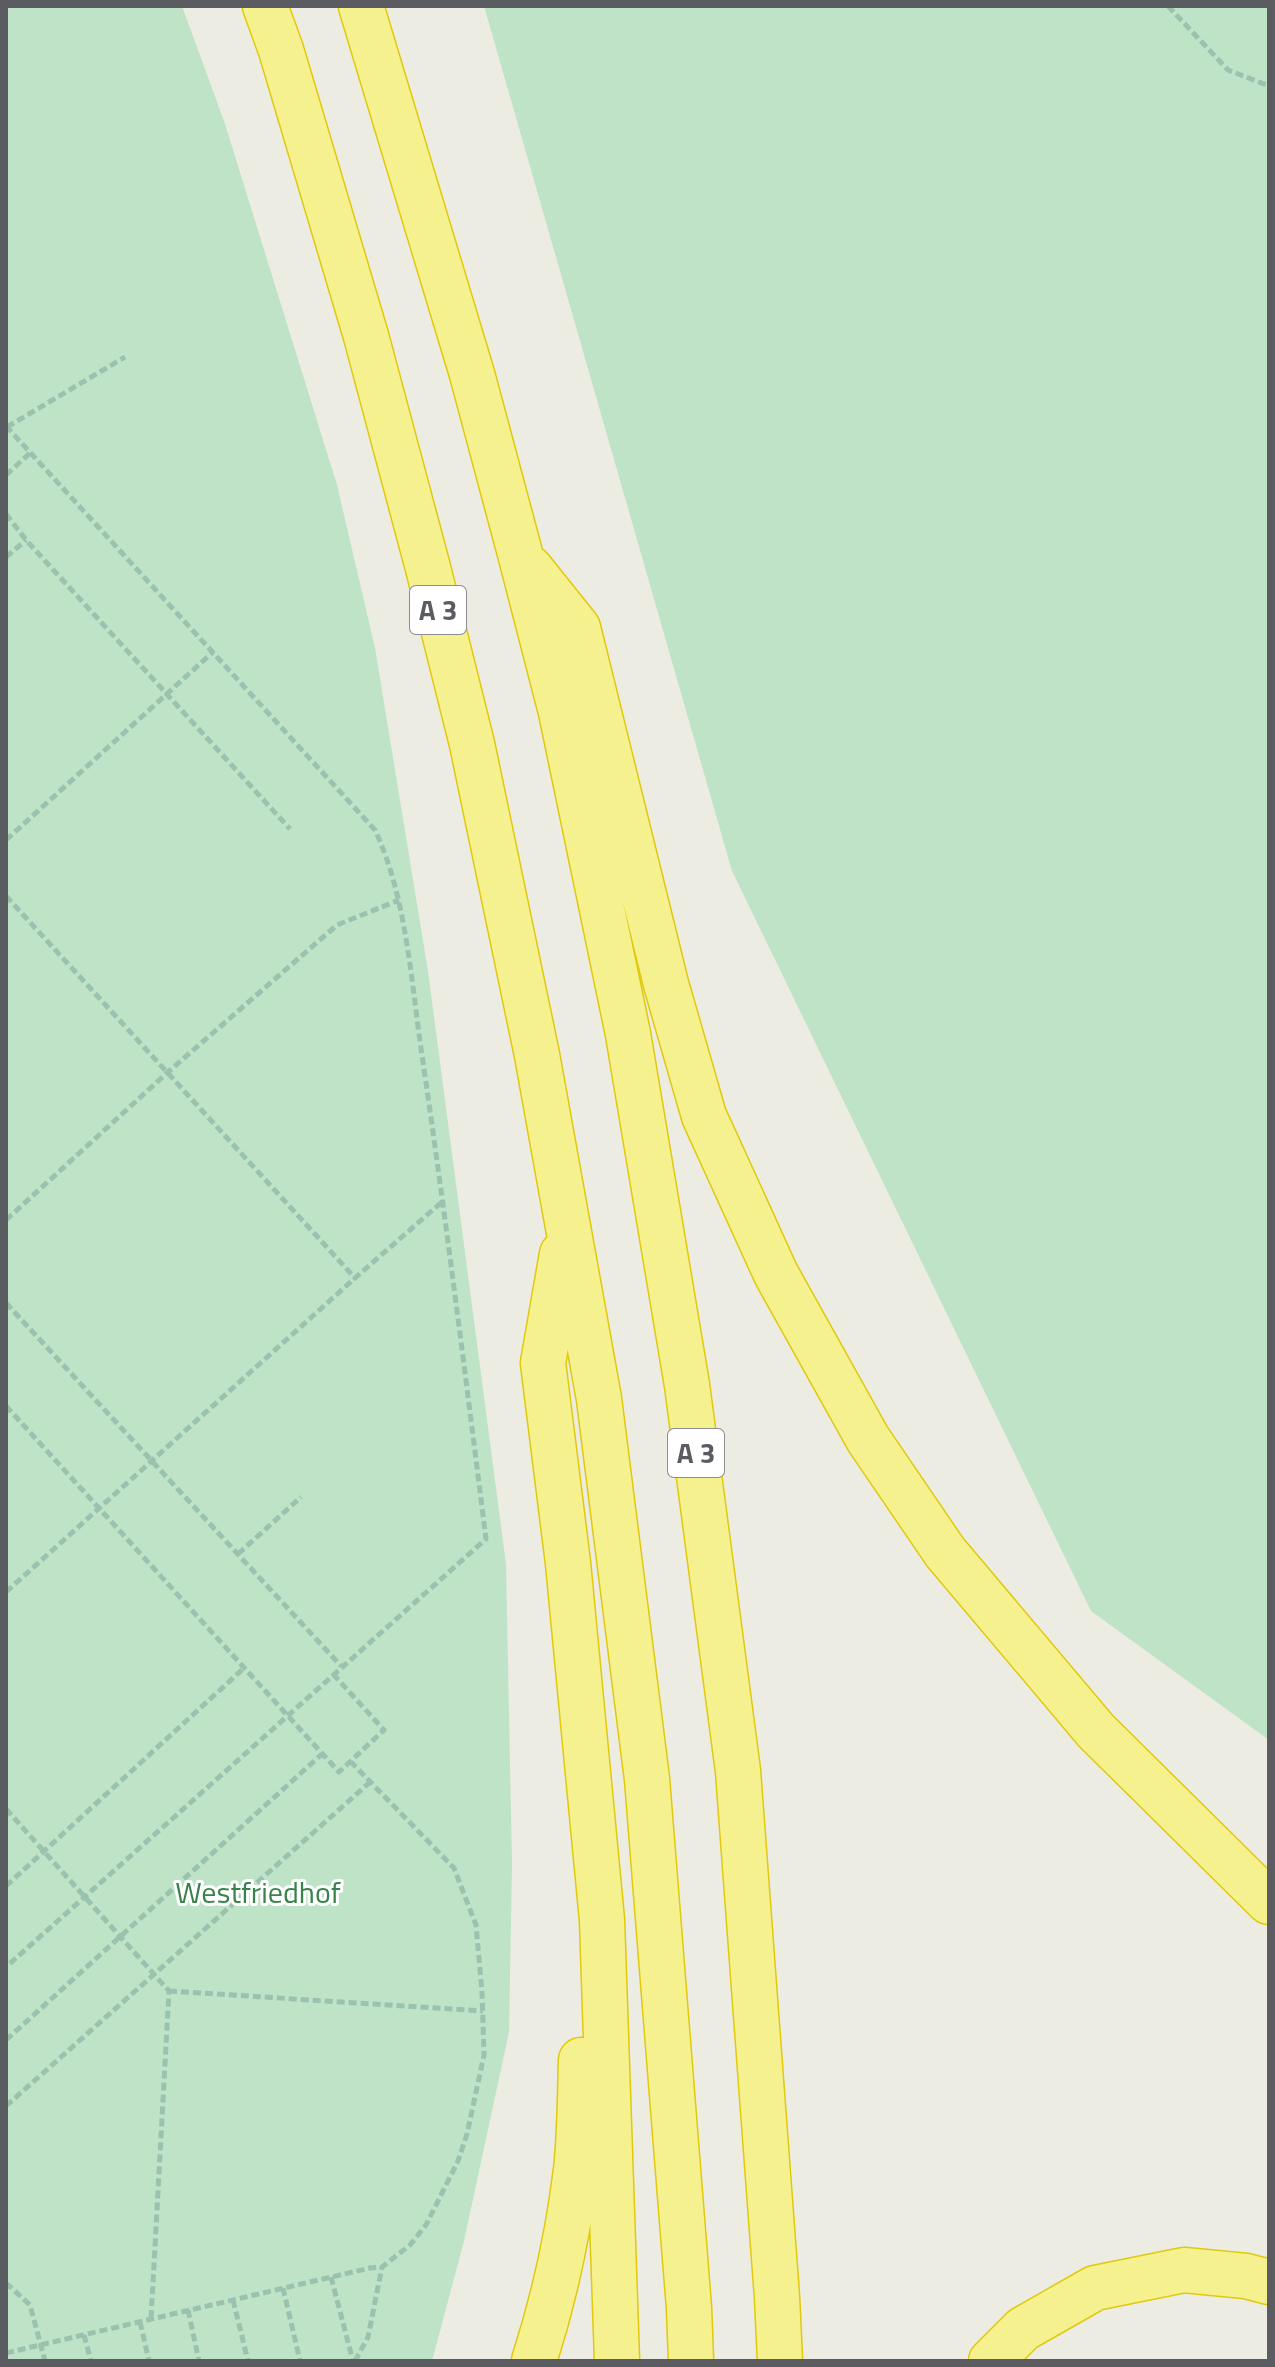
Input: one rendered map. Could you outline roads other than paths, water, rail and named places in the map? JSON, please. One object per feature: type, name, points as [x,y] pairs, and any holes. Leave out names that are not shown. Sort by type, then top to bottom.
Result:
[{"type":"highway","name":"A 3","points":[[265,6],[281,50],[366,336],[465,715],[537,1055],[599,1399],[647,1779],[691,2361]]},
{"type":"highway","name":"A 3","points":[[361,6],[472,374],[521,557],[561,712],[628,1034],[687,1385],[738,1771],[780,2361]]},
{"type":"highway","points":[[521,557],[578,628],[666,984],[704,1116],[776,1274],[876,1451],[945,1552],[1096,1731],[1269,1902]]},
{"type":"highway","points":[[567,1224],[543,1363],[568,1563],[602,1920],[617,2361]]},
{"type":"highway","points":[[1023,1644],[1269,1862]]},
{"type":"highway","points":[[534,2361],[555,2289],[576,2166],[581,2058],[579,1928],[590,1806]]},
{"type":"highway","points":[[991,2361],[1023,2329],[1095,2288],[1184,2270],[1246,2276],[1269,2282]]},
{"type":"park label","name":"Westfriedhof","points":[[258,1893]]}]
